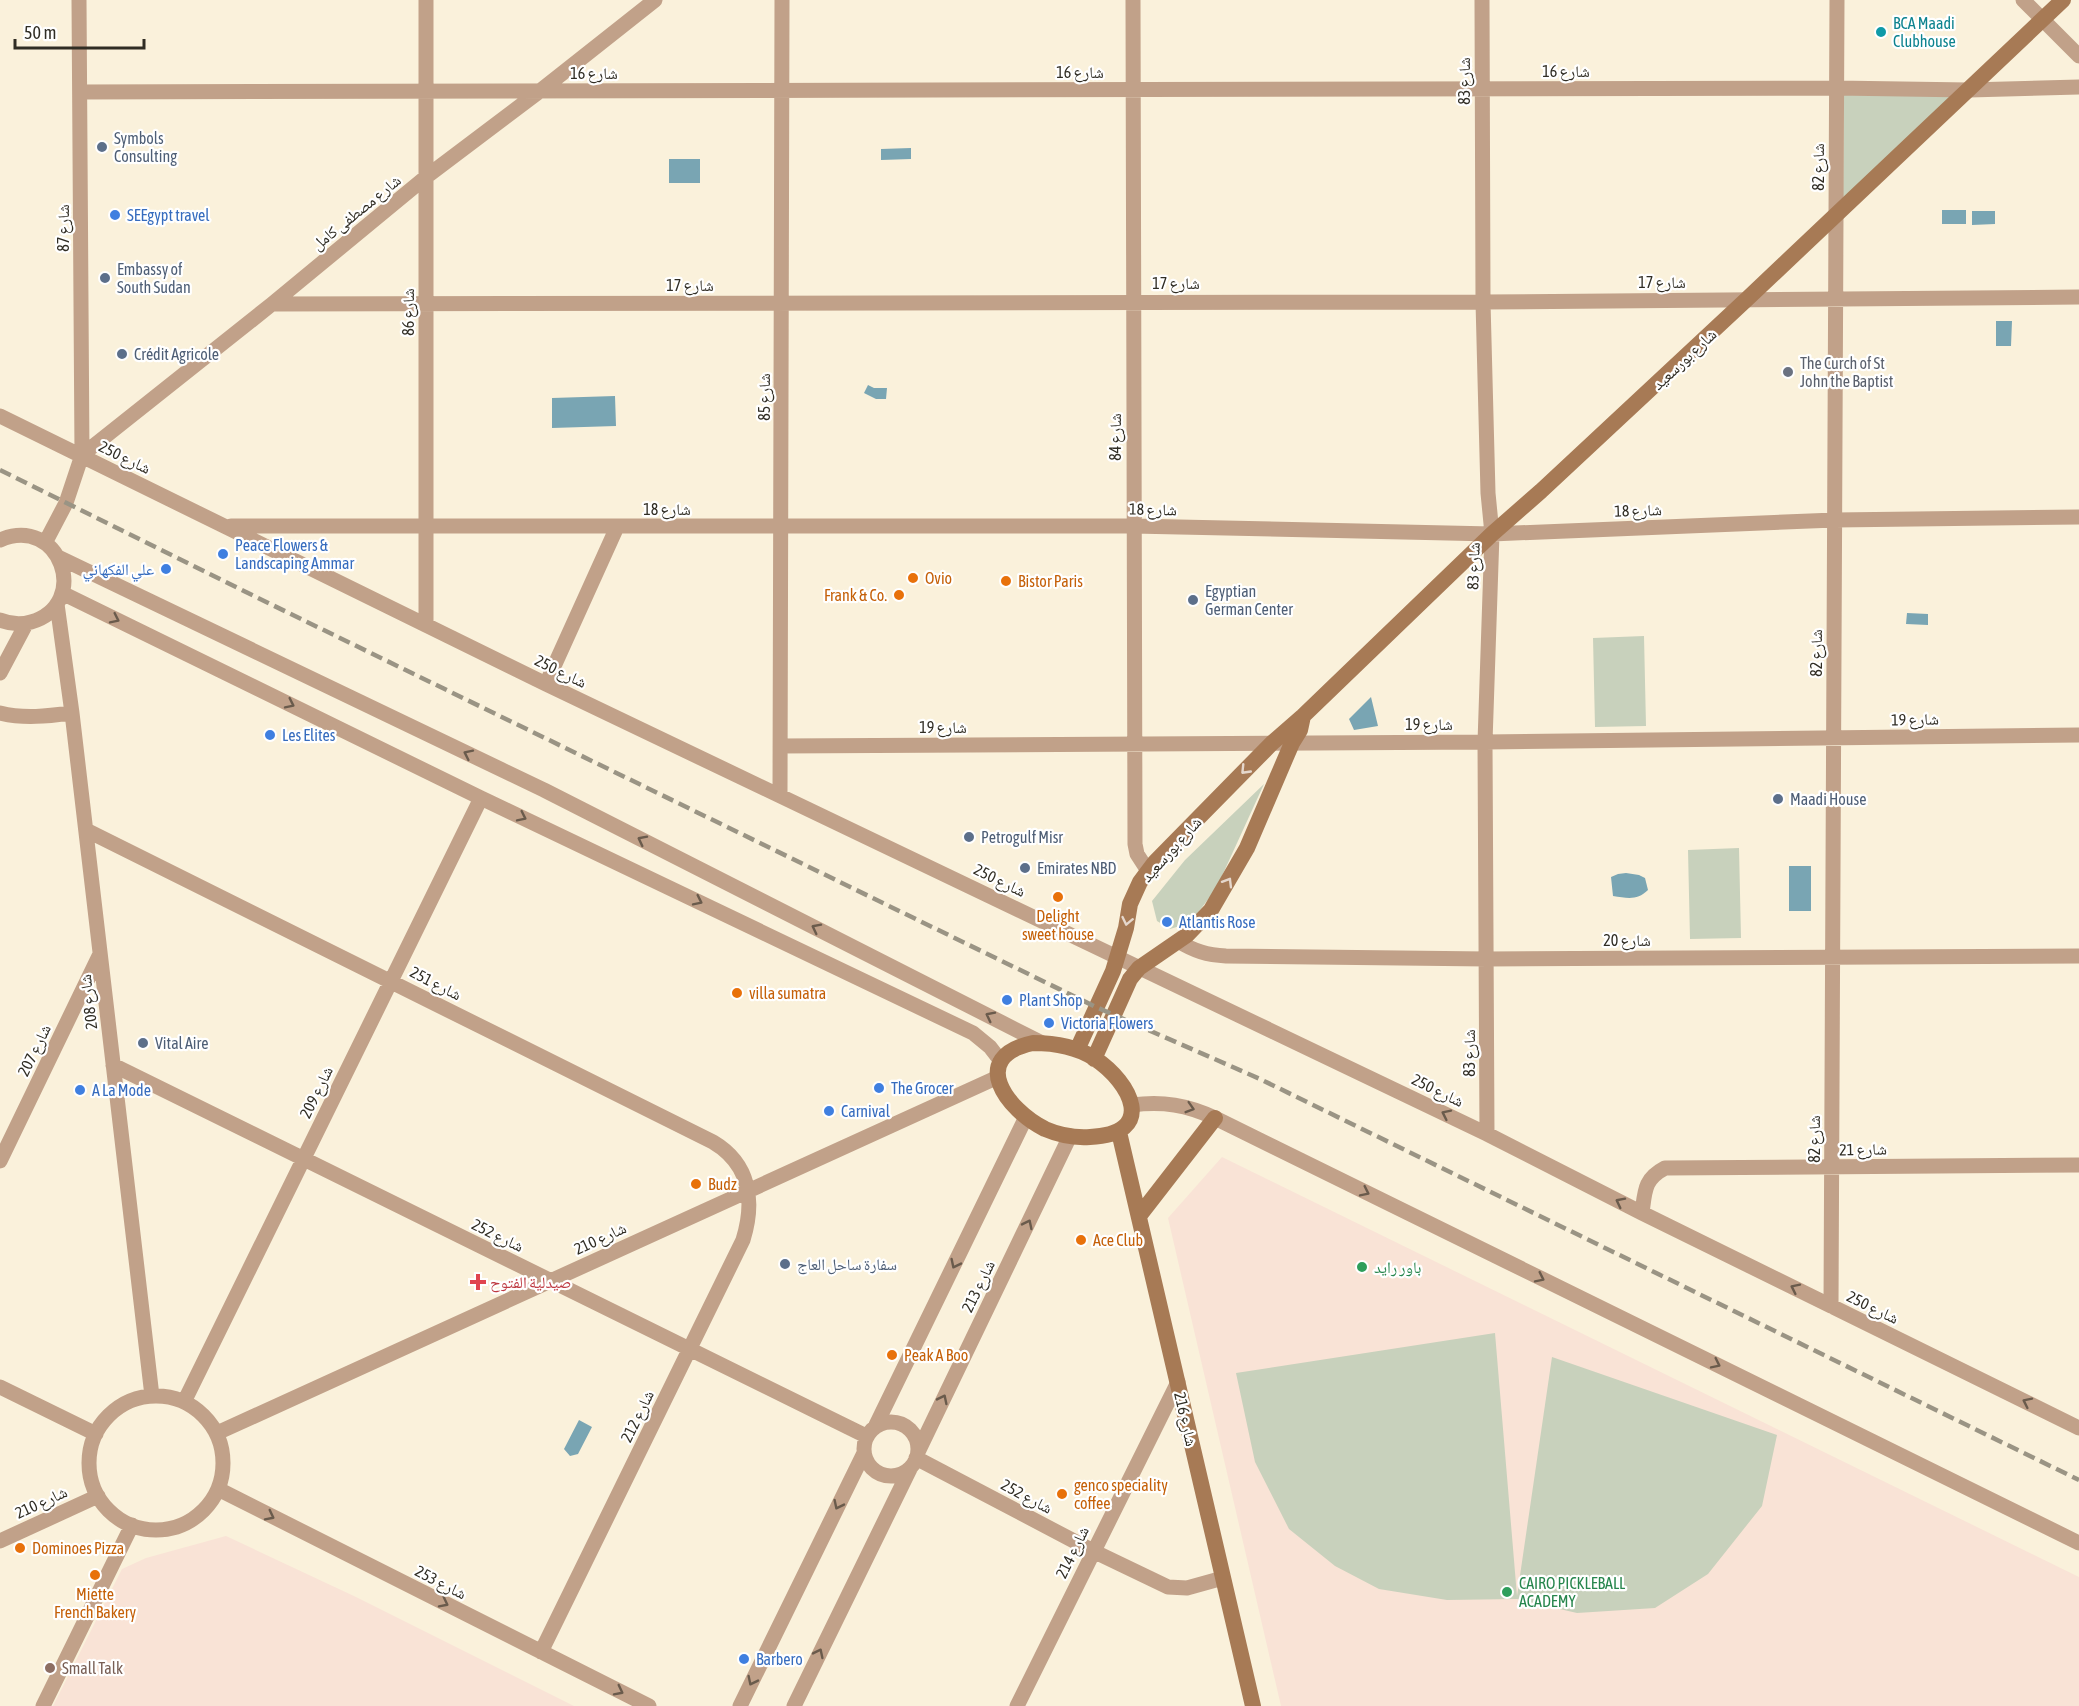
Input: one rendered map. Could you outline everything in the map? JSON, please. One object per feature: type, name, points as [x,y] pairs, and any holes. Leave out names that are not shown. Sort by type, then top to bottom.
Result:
[{"type":"main road","name":"شارع بورسعيد","points":[[1077,1050],[1113,971],[1131,904],[1140,882],[1148,872],[1272,743],[2063,0]]},
{"type":"main road","name":"شارع بورسعيد","points":[[1094,1059],[1130,979],[1139,968],[1186,935],[1211,910],[1247,848],[1292,743],[1300,730],[1303,716]]},
{"type":"main road","points":[[1033,1043],[1042,1043],[1077,1050],[1094,1059],[1118,1080],[1132,1105],[1130,1120],[1119,1132],[1095,1137],[1070,1136],[1047,1129],[1026,1117],[1009,1099],[999,1068],[1014,1049],[1033,1043]]},
{"type":"main road","points":[[1139,1216],[1215,1118]]},
{"type":"main road","name":"شارع 216","points":[[1119,1132],[1250,1702]]},
{"type":"street","name":"شارع 87","points":[[79,0],[82,455]]},
{"type":"street","name":"شارع 86","points":[[426,0],[426,624]]},
{"type":"street","name":"شارع مصطفى كامل","points":[[82,455],[272,304],[426,177],[655,0]]},
{"type":"street","name":"شارع 85","points":[[780,795],[782,0]]},
{"type":"street","name":"شارع 84","points":[[1132,0],[1135,844],[1137,854],[1148,872]]},
{"type":"street","name":"شارع 83","points":[[1482,0],[1483,302],[1488,493],[1492,534],[1485,742],[1487,1134]]},
{"type":"street","name":"شارع 82","points":[[1831,1306],[1837,0]]},
{"type":"street","points":[[2023,0],[2079,56]]},
{"type":"street","name":"شارع 16","points":[[80,92],[1836,88],[1969,90],[2079,87]]},
{"type":"street","name":"شارع 17","points":[[272,304],[1483,302],[2079,297]]},
{"type":"street","name":"شارع 250","points":[[0,416],[546,684],[1487,1134],[2079,1428]]},
{"type":"street","points":[[45,543],[66,503],[82,455]]},
{"type":"street","name":"شارع 18","points":[[226,526],[1133,526],[1492,534],[1835,520],[2079,517]]},
{"type":"street","points":[[546,684],[617,526]]},
{"type":"street","points":[[0,528],[7,538],[35,538],[45,543],[58,557],[544,790],[1042,1043]]},
{"type":"street","name":"شارع 208","points":[[58,557],[64,579],[60,598],[72,713],[152,1396]]},
{"type":"street","points":[[0,620],[15,624],[26,624],[38,620],[49,613],[60,598],[974,1033],[990,1047],[999,1068]]},
{"type":"street","points":[[0,673],[26,624]]},
{"type":"street","points":[[0,713],[42,717],[72,713]]},
{"type":"street","name":"شارع 19","points":[[780,746],[1485,742],[2079,735]]},
{"type":"street","name":"شارع 209","points":[[184,1402],[481,798]]},
{"type":"street","name":"شارع 251","points":[[86,830],[713,1142],[737,1161],[744,1175],[747,1191]]},
{"type":"street","name":"شارع 20","points":[[1178,941],[1192,950],[1209,955],[1227,956],[1486,958],[2079,956]]},
{"type":"street","name":"شارع 207","points":[[0,1161],[100,954]]},
{"type":"street","name":"شارع 252","points":[[113,1065],[689,1349],[871,1431]]},
{"type":"street","name":"شارع 210","points":[[217,1433],[747,1191],[999,1068]]},
{"type":"street","points":[[1132,1105],[1153,1102],[1175,1104],[1195,1109],[1215,1118],[2079,1543]]},
{"type":"street","name":"شارع 213","points":[[871,1431],[1026,1117]]},
{"type":"street","name":"شارع 213","points":[[794,1706],[1070,1136]]},
{"type":"street","name":"شارع 21","points":[[1642,1212],[1647,1185],[1654,1174],[1665,1168],[2079,1165]]},
{"type":"street","name":"شارع 212","points":[[542,1652],[743,1240],[750,1207],[747,1191]]},
{"type":"street","name":"شارع 214","points":[[1017,1706],[1178,1382]]},
{"type":"street","points":[[0,1387],[96,1434]]},
{"type":"street","points":[[152,1396],[168,1396],[184,1402],[203,1414],[217,1433],[222,1447],[223,1461],[218,1489],[203,1510],[182,1525],[165,1530],[148,1530],[132,1525],[118,1518],[107,1508],[98,1496],[92,1481],[89,1465],[96,1434],[109,1415],[129,1402],[152,1396]]},
{"type":"street","points":[[740,1706],[864,1453],[871,1431],[893,1421],[909,1428],[915,1435],[915,1460],[903,1474],[894,1476],[878,1473],[871,1468],[864,1453]]},
{"type":"street","name":"شارع 252","points":[[915,1460],[1168,1587],[1187,1588],[1223,1578]]},
{"type":"street","name":"شارع 253","points":[[218,1489],[649,1706]]},
{"type":"street","name":"شارع 210","points":[[0,1541],[98,1496]]},
{"type":"street","points":[[43,1706],[132,1525]]},
{"type":"shaded area","points":[[1222,1157],[2079,1577],[2079,1706],[1281,1706],[1168,1218]]},
{"type":"shaded area","points":[[226,1536],[356,1597],[574,1706],[53,1706],[122,1569],[146,1558]]},
{"type":"green space","points":[[1844,95],[1953,96],[1843,199]]},
{"type":"green space","points":[[1644,636],[1646,726],[1595,727],[1593,638]]},
{"type":"green space","points":[[1264,784],[1216,889],[1190,923],[1170,929],[1157,921],[1152,901],[1185,860]]},
{"type":"green space","points":[[1739,848],[1741,938],[1690,939],[1688,850]]},
{"type":"green space","points":[[1495,1333],[1517,1596],[1552,1357],[1777,1435],[1762,1506],[1708,1574],[1655,1608],[1577,1613],[1517,1599],[1447,1600],[1379,1589],[1335,1566],[1289,1529],[1255,1462],[1236,1373]]},
{"type":"water","points":[[911,148],[911,159],[881,160],[881,149]]},
{"type":"water","points":[[669,159],[700,159],[700,183],[669,183]]},
{"type":"water","points":[[1942,210],[1966,210],[1966,224],[1942,224]]},
{"type":"water","points":[[1972,211],[1995,211],[1995,224],[1972,225]]},
{"type":"water","points":[[1996,321],[2012,321],[2011,346],[1996,346]]},
{"type":"water","points":[[868,385],[874,388],[887,388],[886,399],[876,399],[864,393]]},
{"type":"water","points":[[615,396],[616,426],[552,428],[552,398]]},
{"type":"water","points":[[1907,613],[1928,614],[1928,625],[1906,624]]},
{"type":"water","points":[[1371,697],[1378,726],[1354,730],[1349,719]]},
{"type":"water","points":[[1789,866],[1811,866],[1811,911],[1789,911]]},
{"type":"water","points":[[1626,873],[1645,878],[1648,890],[1636,897],[1613,896],[1611,877]]},
{"type":"water","points":[[579,1420],[592,1427],[578,1454],[570,1456],[564,1449]]},
{"type":"railway","points":[[0,470],[1096,1007],[1260,1079],[2079,1480]]},
{"type":"place","name":"BCA Maadi Clubhouse","points":[[1881,32]]},
{"type":"place","name":"Symbols Consulting","points":[[102,147]]},
{"type":"place","name":"SEEgypt travel","points":[[115,215]]},
{"type":"place","name":"Embassy of South Sudan","points":[[105,278]]},
{"type":"place","name":"Crédit Agricole","points":[[122,354]]},
{"type":"place","name":"The Curch of St John the Baptist","points":[[1788,372]]},
{"type":"place","name":"Peace Flowers & Landscaping Ammar","points":[[223,554]]},
{"type":"place","name":"علي الفكهاني","points":[[166,569]]},
{"type":"place","name":"Ovio","points":[[913,578]]},
{"type":"place","name":"Bistor Paris","points":[[1006,581]]},
{"type":"place","name":"Frank & Co.","points":[[899,595]]},
{"type":"place","name":"Egyptian German Center","points":[[1193,600]]},
{"type":"place","name":"Les Elites","points":[[270,735]]},
{"type":"place","name":"Maadi House","points":[[1778,799]]},
{"type":"place","name":"Petrogulf Misr","points":[[969,837]]},
{"type":"place","name":"Emirates NBD","points":[[1025,868]]},
{"type":"place","name":"Delight sweet house","points":[[1058,897]]},
{"type":"place","name":"Atlantis Rose","points":[[1167,922]]},
{"type":"place","name":"villa sumatra","points":[[737,993]]},
{"type":"place","name":"Plant Shop","points":[[1007,1000]]},
{"type":"place","name":"Victoria Flowers","points":[[1049,1023]]},
{"type":"place","name":"Vital Aire","points":[[143,1043]]},
{"type":"place","name":"The Grocer","points":[[879,1088]]},
{"type":"place","name":"A La Mode","points":[[80,1090]]},
{"type":"place","name":"Carnival","points":[[829,1111]]},
{"type":"place","name":"Budz","points":[[696,1184]]},
{"type":"place","name":"Ace Club","points":[[1081,1240]]},
{"type":"place","name":"سفارة ساحل العاج","points":[[785,1264]]},
{"type":"place","name":"باور رايد","points":[[1362,1267]]},
{"type":"place","name":"صيدلية الفتوح","points":[[478,1282]]},
{"type":"place","name":"Peak A Boo","points":[[892,1355]]},
{"type":"place","name":"genco speciality coffee","points":[[1062,1494]]},
{"type":"place","name":"Dominoes Pizza","points":[[20,1548]]},
{"type":"place","name":"Miette French Bakery","points":[[95,1575]]},
{"type":"place","name":"CAIRO PICKLEBALL ACADEMY","points":[[1507,1592]]},
{"type":"place","name":"Barbero","points":[[744,1659]]},
{"type":"place","name":"Small Talk","points":[[50,1668]]}]
